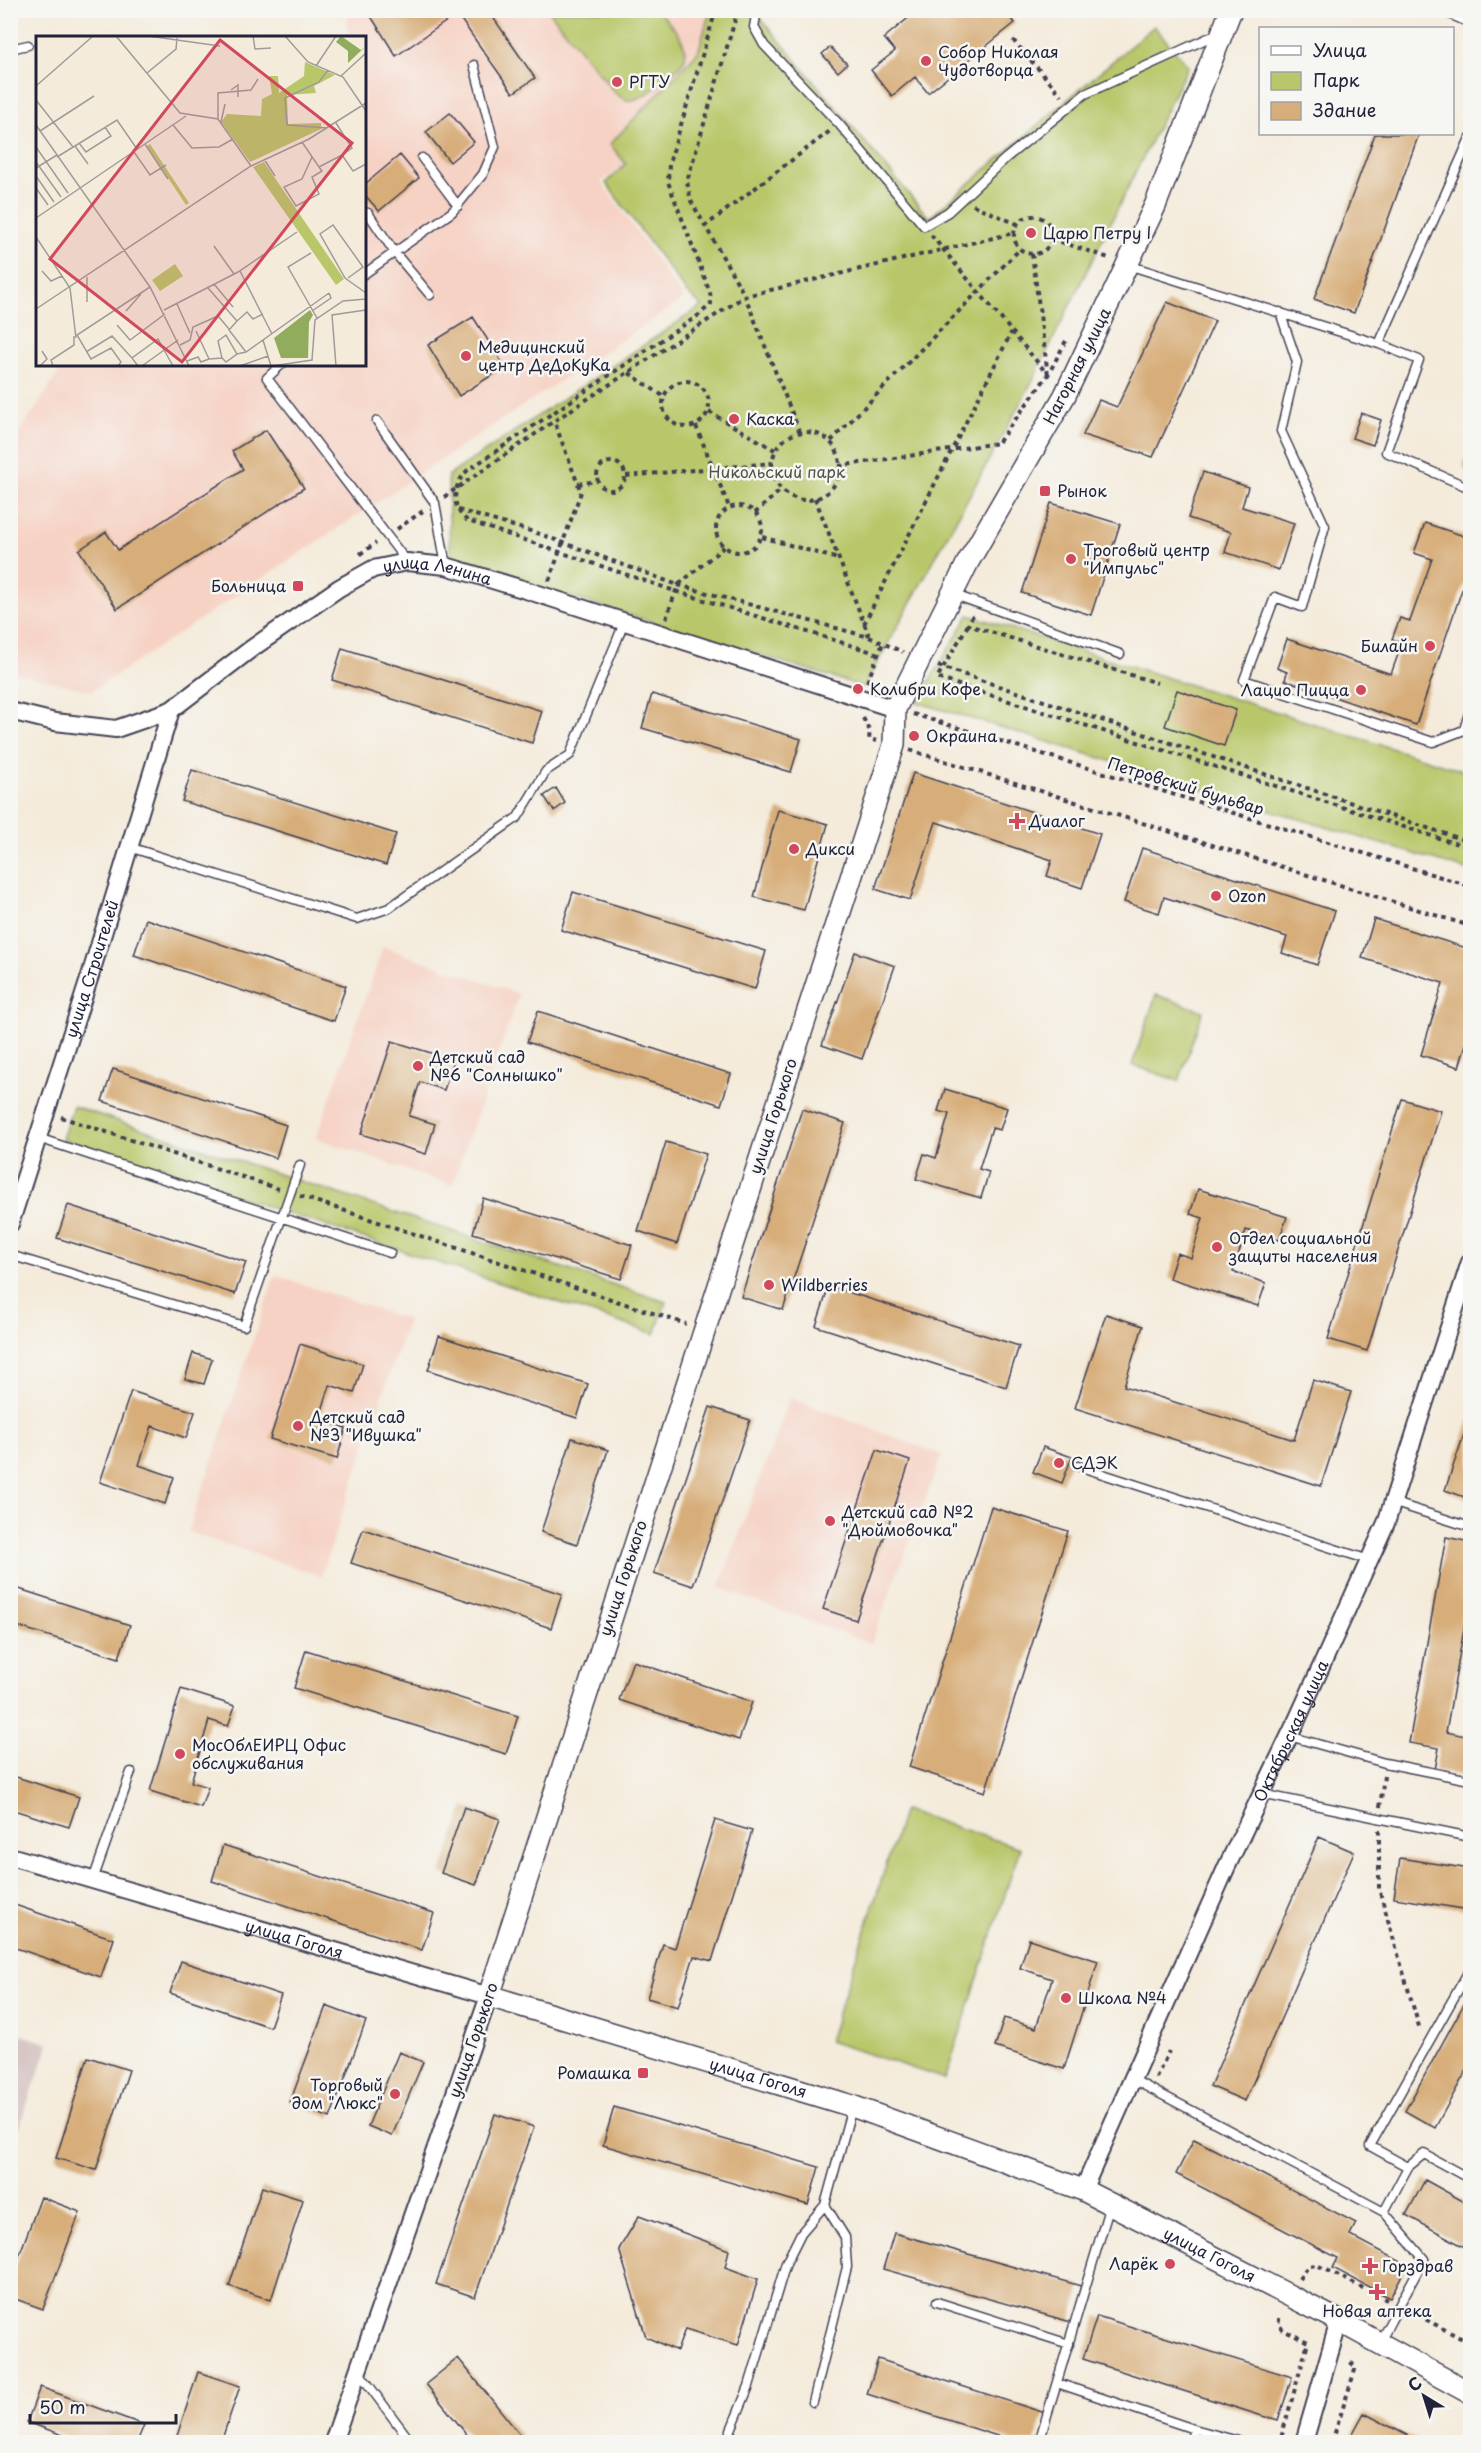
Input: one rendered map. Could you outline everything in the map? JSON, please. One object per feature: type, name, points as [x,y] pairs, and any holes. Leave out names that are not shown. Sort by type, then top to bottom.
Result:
[{"type":"street","name":"Нагорная улица","points":[[895,709],[978,543],[1065,395],[1118,262],[1155,206],[1231,10]]},
{"type":"street","name":"улица Ленина","points":[[10,711],[55,722],[116,729],[171,710],[251,649],[339,588],[373,569],[407,562],[446,566],[895,709]]},
{"type":"street","name":"улица Горького","points":[[333,2442],[489,1996],[703,1329],[894,745],[895,709]]},
{"type":"street","name":"улица Строителей","points":[[12,1216],[171,710]]},
{"type":"street","name":"Октябрьская улица","points":[[1083,2190],[1369,1560],[1392,1502],[1470,1262]]},
{"type":"street","name":"улица Гоголя","points":[[10,1856],[489,1996],[852,2106],[1083,2190],[1339,2320],[1470,2393]]},
{"type":"street","points":[[1304,2442],[1339,2320]]},
{"type":"lane","points":[[757,10],[754,27],[764,45],[839,124],[924,226],[948,212],[1006,158],[1085,94],[1223,32]]},
{"type":"lane","points":[[1440,10],[1470,23]]},
{"type":"lane","points":[[10,49],[28,45]]},
{"type":"lane","points":[[366,273],[453,212],[483,174],[495,147],[474,65]]},
{"type":"lane","points":[[1379,344],[1470,138]]},
{"type":"lane","points":[[422,158],[458,206]]},
{"type":"lane","points":[[366,212],[394,253],[430,295]]},
{"type":"lane","points":[[1118,262],[1379,344],[1419,360],[1386,452],[1470,488]]},
{"type":"lane","points":[[1280,312],[1297,362],[1281,431],[1325,526],[1302,607],[1275,597],[1244,680],[1433,742],[1464,730],[1470,710]]},
{"type":"lane","points":[[280,366],[267,378],[407,562]]},
{"type":"lane","points":[[377,421],[435,503],[446,566]]},
{"type":"lane","points":[[951,593],[1120,654]]},
{"type":"lane","points":[[129,847],[357,919],[389,908],[518,817],[546,771],[570,755],[624,623]]},
{"type":"lane","points":[[38,1138],[390,1253]]},
{"type":"lane","points":[[10,1255],[244,1326],[280,1217],[300,1165]]},
{"type":"lane","points":[[1078,1466],[1369,1560]]},
{"type":"lane","points":[[1392,1502],[1470,1527]]},
{"type":"lane","points":[[1289,1736],[1385,1763],[1470,1780]]},
{"type":"lane","points":[[93,1880],[131,1772]]},
{"type":"lane","points":[[1261,1794],[1470,1837]]},
{"type":"lane","points":[[1408,2167],[1370,2146],[1470,1969]]},
{"type":"lane","points":[[1132,2079],[1384,2212],[1424,2259],[1380,2342]]},
{"type":"lane","points":[[726,2442],[749,2386],[786,2263],[801,2233],[825,2205],[852,2106]]},
{"type":"lane","points":[[1384,2212],[1408,2167],[1424,2154],[1470,2179]]},
{"type":"lane","points":[[1039,2442],[1111,2204]]},
{"type":"lane","points":[[813,2402],[847,2267],[845,2237],[825,2205]]},
{"type":"lane","points":[[937,2302],[1069,2344]]},
{"type":"lane","points":[[358,2371],[411,2442]]},
{"type":"lane","points":[[1057,2383],[1194,2429],[1242,2442]]},
{"type":"lane","points":[[1190,2442],[1194,2429]]},
{"type":"path","points":[[716,10],[669,164],[668,182],[710,291],[711,304],[699,315],[468,470],[460,478],[456,489],[457,509],[468,521],[675,591],[879,654]]},
{"type":"path","points":[[738,10],[687,181],[691,201],[704,227],[745,296],[800,433]]},
{"type":"path","points":[[1013,40],[1070,106]]},
{"type":"path","points":[[704,227],[839,124]]},
{"type":"path","points":[[962,200],[1017,224]]},
{"type":"path","points":[[1028,216],[1041,217],[1051,226],[1052,239],[1045,251],[1032,254],[1020,249],[1014,237],[1017,224],[1028,216]]},
{"type":"path","points":[[924,226],[1065,395]]},
{"type":"path","points":[[358,555],[554,421],[745,296],[1014,233]]},
{"type":"path","points":[[1052,239],[1118,262]]},
{"type":"path","points":[[1114,248],[1118,262]]},
{"type":"path","points":[[831,441],[976,291],[1020,249]]},
{"type":"path","points":[[1032,254],[1048,375]]},
{"type":"path","points":[[864,624],[1011,333]]},
{"type":"path","points":[[839,466],[998,443],[1048,375],[1070,333]]},
{"type":"path","points":[[629,372],[663,396]]},
{"type":"path","points":[[694,381],[708,393],[708,412],[696,426],[678,426],[664,414],[663,396],[676,382],[694,381]]},
{"type":"path","points":[[708,412],[775,450]]},
{"type":"path","points":[[554,421],[581,492],[562,542]]},
{"type":"path","points":[[696,426],[729,507]]},
{"type":"path","points":[[812,431],[831,441],[840,460],[837,482],[822,497],[800,500],[781,490],[771,471],[772,463],[775,450],[790,434],[812,431]]},
{"type":"path","points":[[614,462],[623,467],[626,476],[623,486],[614,491],[604,489],[597,481],[597,471],[604,463],[614,462]]},
{"type":"path","points":[[626,476],[772,463]]},
{"type":"path","points":[[578,484],[597,481]]},
{"type":"path","points":[[754,513],[781,490]]},
{"type":"path","points":[[815,498],[869,637]]},
{"type":"path","points":[[435,503],[562,542],[678,585],[869,637],[918,659],[1470,842]]},
{"type":"path","points":[[747,506],[754,513],[761,519],[762,537],[749,550],[731,551],[717,539],[716,521],[729,507],[747,506]]},
{"type":"path","points":[[762,537],[838,559]]},
{"type":"path","points":[[665,623],[678,585],[725,546]]},
{"type":"path","points":[[978,603],[937,678],[1470,848]]},
{"type":"path","points":[[968,625],[1157,683]]},
{"type":"path","name":"Петровский бульвар","points":[[895,709],[1470,886]]},
{"type":"path","points":[[894,745],[1470,926]]},
{"type":"path","points":[[46,1112],[703,1329]]},
{"type":"path","points":[[1385,1763],[1379,1818],[1379,1889],[1425,2049]]},
{"type":"path","points":[[1150,2089],[1169,2051]]},
{"type":"path","points":[[1298,2280],[1308,2266],[1317,2265],[1470,2343]]},
{"type":"path","points":[[1279,2318],[1279,2325],[1283,2330],[1308,2342],[1280,2442]]},
{"type":"path","points":[[1332,2442],[1355,2370],[1355,2366],[1350,2362]]},
{"type":"shaded area","points":[[349,11],[710,11],[698,52],[610,144],[626,164],[601,182],[684,299],[92,691],[11,672],[11,446],[63,366],[366,366],[366,36],[346,36]]},
{"type":"shaded area","name":"Детский сад №6 \"Солнышко\"","points":[[383,947],[519,994],[452,1186],[316,1138]]},
{"type":"shaded area","name":"Детский сад №3 \"Ивушка\"","points":[[275,1275],[408,1320],[321,1576],[188,1532]]},
{"type":"shaded area","name":"Детский сад №2 \"Дюймовочка\"","points":[[790,1398],[942,1455],[871,1644],[719,1588]]},
{"type":"shaded area","points":[[10,2031],[49,2044],[11,2148]]},
{"type":"green space","points":[[549,11],[658,11],[681,38],[685,59],[650,92],[634,100],[627,100],[615,93]]},
{"type":"green space","name":"Никольский парк","points":[[710,11],[763,11],[758,15],[929,218],[1154,26],[1188,66],[1032,382],[864,687],[450,560],[448,476],[702,306],[686,292],[606,183],[626,164],[610,144],[698,52]]},
{"type":"green space","points":[[969,615],[1470,773],[1470,871],[917,702]]},
{"type":"green space","points":[[1156,995],[1203,1011],[1179,1081],[1132,1065]]},
{"type":"green space","points":[[73,1106],[666,1302],[655,1334],[62,1139]]},
{"type":"green space","points":[[904,1810],[1020,1848],[945,2079],[829,2041]]},
{"type":"building","points":[[367,10],[488,10],[535,78],[513,93],[457,14],[396,56]]},
{"type":"building","name":"Собор Николая Чудотворца","points":[[918,10],[1005,10],[1015,23],[928,93],[915,77],[892,96],[871,70],[895,51],[884,38]]},
{"type":"building","points":[[830,47],[847,64],[838,72],[822,54]]},
{"type":"building","points":[[450,113],[474,142],[450,162],[426,132]]},
{"type":"building","points":[[1375,135],[1419,135],[1354,313],[1314,299]]},
{"type":"building","points":[[400,155],[419,178],[379,211],[366,196],[366,183]]},
{"type":"building","points":[[1167,302],[1215,321],[1153,457],[1083,435],[1099,400],[1117,407]]},
{"type":"building","name":"Медицинский центр ДеДоКуКа","points":[[473,317],[505,367],[459,396],[428,345]]},
{"type":"building","points":[[1361,413],[1381,420],[1373,445],[1352,438]]},
{"type":"building","points":[[266,430],[304,488],[117,609],[79,550],[106,532],[118,550],[243,469],[232,451]]},
{"type":"building","points":[[1470,445],[1470,470],[1463,467]]},
{"type":"building","points":[[1203,472],[1248,487],[1242,507],[1294,523],[1279,570],[1225,552],[1231,532],[1188,518]]},
{"type":"building","name":"Троговый центр \"Импульс\"","points":[[1051,503],[1120,524],[1091,615],[1022,593]]},
{"type":"building","points":[[1425,523],[1470,538],[1470,566],[1416,725],[1285,680],[1287,672],[1277,668],[1287,639],[1391,674],[1400,649],[1396,648],[1399,641],[1392,639],[1400,618],[1410,621],[1432,559],[1414,553]]},
{"type":"building","points":[[342,648],[542,711],[532,743],[332,680]]},
{"type":"building","points":[[1177,690],[1236,710],[1224,746],[1165,726]]},
{"type":"building","points":[[652,694],[801,739],[791,772],[642,728]]},
{"type":"building","points":[[192,770],[396,834],[386,865],[182,801]]},
{"type":"building","points":[[913,773],[1100,834],[1082,888],[1047,876],[1052,860],[936,822],[910,900],[875,889]]},
{"type":"building","points":[[556,788],[565,803],[554,811],[544,796]]},
{"type":"building","points":[[778,810],[828,824],[804,910],[754,897]]},
{"type":"building","points":[[1142,848],[1335,911],[1317,965],[1282,953],[1287,937],[1164,897],[1159,913],[1124,902]]},
{"type":"building","points":[[573,892],[766,951],[755,989],[561,930]]},
{"type":"building","points":[[146,919],[346,986],[334,1021],[134,955]]},
{"type":"building","points":[[1374,919],[1470,949],[1470,1031],[1459,1067],[1421,1055],[1443,983],[1362,958]]},
{"type":"building","points":[[855,952],[895,966],[862,1059],[822,1045]]},
{"type":"building","points":[[538,1011],[731,1074],[721,1105],[527,1042]]},
{"type":"building","name":"Детский сад №6 \"Солнышко\"","points":[[392,1041],[454,1060],[444,1090],[420,1082],[409,1116],[435,1124],[426,1154],[361,1134]]},
{"type":"building","points":[[113,1069],[286,1125],[276,1158],[102,1101]]},
{"type":"building","points":[[945,1089],[1007,1108],[1000,1130],[992,1128],[979,1169],[989,1172],[981,1198],[916,1179],[924,1154],[936,1158],[949,1114],[938,1111]]},
{"type":"building","points":[[1402,1099],[1441,1111],[1367,1351],[1328,1339]]},
{"type":"building","points":[[802,1109],[845,1123],[783,1310],[741,1297]]},
{"type":"building","points":[[666,1142],[706,1154],[677,1244],[638,1231]]},
{"type":"building","name":"Отдел социальной защиты населения","points":[[1198,1189],[1287,1217],[1279,1240],[1246,1230],[1233,1272],[1266,1283],[1258,1306],[1169,1278],[1177,1253],[1191,1258],[1203,1218],[1190,1214]]},
{"type":"building","points":[[483,1198],[632,1245],[621,1279],[473,1233]]},
{"type":"building","points":[[68,1205],[246,1262],[235,1294],[57,1238]]},
{"type":"building","points":[[829,1286],[1019,1346],[1006,1387],[816,1326]]},
{"type":"building","points":[[1106,1314],[1143,1326],[1124,1386],[1294,1440],[1313,1380],[1351,1392],[1321,1486],[1075,1408]]},
{"type":"building","points":[[439,1336],[588,1384],[577,1418],[428,1370]]},
{"type":"building","name":"Детский сад №3 \"Ивушка\"","points":[[300,1344],[363,1364],[354,1393],[330,1385],[319,1420],[346,1428],[337,1459],[270,1439]]},
{"type":"building","points":[[193,1353],[212,1359],[204,1384],[185,1379]]},
{"type":"building","points":[[131,1391],[195,1412],[186,1438],[152,1426],[139,1465],[174,1477],[165,1504],[100,1482]]},
{"type":"building","points":[[710,1407],[750,1420],[693,1586],[654,1573]]},
{"type":"building","points":[[1470,1417],[1470,1499],[1445,1490]]},
{"type":"building","points":[[572,1438],[608,1450],[577,1544],[541,1532]]},
{"type":"building","points":[[1043,1447],[1072,1457],[1062,1483],[1033,1472]]},
{"type":"building","points":[[877,1450],[910,1461],[856,1620],[823,1609]]},
{"type":"building","points":[[991,1507],[1068,1531],[985,1792],[909,1767]]},
{"type":"building","points":[[363,1529],[562,1594],[551,1628],[351,1563]]},
{"type":"building","points":[[1446,1537],[1470,1542],[1470,1594],[1446,1732],[1470,1737],[1470,1776],[1435,1770],[1439,1748],[1409,1743]]},
{"type":"building","points":[[10,1586],[130,1625],[119,1658],[10,1624]]},
{"type":"building","points":[[306,1650],[518,1716],[506,1754],[294,1688]]},
{"type":"building","points":[[633,1661],[752,1702],[739,1740],[619,1700]]},
{"type":"building","name":"МосОблЕИРЦ Офис обслуживания","points":[[181,1689],[235,1706],[228,1726],[209,1720],[191,1782],[208,1787],[201,1807],[150,1791]]},
{"type":"building","points":[[10,1775],[79,1797],[69,1827],[10,1809]]},
{"type":"building","points":[[464,1807],[500,1819],[476,1885],[441,1873]]},
{"type":"building","points":[[715,1820],[752,1831],[712,1961],[694,1956],[678,2007],[647,1998],[663,1944],[675,1948]]},
{"type":"building","points":[[1319,1837],[1354,1852],[1245,2101],[1210,2086]]},
{"type":"building","points":[[223,1845],[434,1913],[422,1950],[212,1881]]},
{"type":"building","points":[[1400,1858],[1470,1869],[1470,1910],[1394,1898]]},
{"type":"building","points":[[12,1904],[114,1939],[101,1977],[10,1946]]},
{"type":"building","name":"Школа №4","points":[[1029,1939],[1098,1961],[1064,2069],[995,2047],[1004,2018],[1036,2028],[1052,1979],[1020,1968]]},
{"type":"building","points":[[181,1961],[281,1995],[270,2027],[170,1993]]},
{"type":"building","points":[[1470,1993],[1470,2064],[1435,2128],[1405,2111]]},
{"type":"building","points":[[326,2006],[366,2021],[330,2118],[290,2102]]},
{"type":"building","name":"Торговый дом \"Люкс\"","points":[[399,2052],[423,2062],[392,2136],[368,2126]]},
{"type":"building","points":[[88,2057],[129,2070],[96,2170],[56,2158]]},
{"type":"building","points":[[614,2107],[819,2167],[808,2205],[603,2145]]},
{"type":"building","points":[[495,2114],[534,2127],[475,2297],[436,2284]]},
{"type":"building","points":[[1194,2139],[1356,2223],[1350,2235],[1407,2265],[1390,2298],[1333,2268],[1338,2258],[1176,2174]]},
{"type":"building","points":[[1425,2180],[1470,2205],[1470,2250],[1406,2215]]},
{"type":"building","points":[[262,2187],[303,2200],[271,2300],[229,2286]]},
{"type":"building","points":[[41,2197],[80,2212],[43,2309],[10,2297],[10,2280]]},
{"type":"building","points":[[639,2216],[729,2250],[725,2267],[758,2279],[738,2345],[685,2329],[677,2351],[646,2337],[619,2249]]},
{"type":"building","points":[[894,2233],[1081,2286],[1071,2322],[883,2269]]},
{"type":"building","points":[[1097,2316],[1292,2377],[1278,2421],[1083,2359]]},
{"type":"building","points":[[458,2358],[526,2442],[473,2442],[426,2384]]},
{"type":"building","points":[[878,2359],[1045,2413],[1035,2442],[1016,2442],[867,2394]]},
{"type":"building","points":[[198,2372],[240,2386],[221,2442],[175,2442]]},
{"type":"building","points":[[40,2387],[144,2425],[137,2442],[82,2442],[27,2422]]},
{"type":"building","points":[[1364,2413],[1420,2442],[1348,2442]]},
{"type":"place","name":"Собор Николая Чудотворца","points":[[926,61]]},
{"type":"place","name":"РГТУ","points":[[617,82]]},
{"type":"place","name":"Царю Петру I","points":[[1031,233]]},
{"type":"place","name":"Медицинский центр ДеДоКуКа","points":[[466,356]]},
{"type":"place","name":"Каска","points":[[734,419]]},
{"type":"place","name":"Рынок","points":[[1045,491]]},
{"type":"place","name":"Троговый центр \"Импульс\"","points":[[1071,559]]},
{"type":"place","name":"Больница","points":[[298,586]]},
{"type":"place","name":"Билайн","points":[[1430,646]]},
{"type":"place","name":"Колибри Кофе","points":[[858,689]]},
{"type":"place","name":"Лацио Пицца","points":[[1361,690]]},
{"type":"place","name":"Окраина","points":[[914,736]]},
{"type":"place","name":"Диалог","points":[[1017,821]]},
{"type":"place","name":"Дикси","points":[[794,849]]},
{"type":"place","name":"Ozon","points":[[1216,896]]},
{"type":"place","name":"Детский сад №6 \"Солнышко\"","points":[[418,1066]]},
{"type":"place","name":"Отдел социальной защиты населения","points":[[1217,1247]]},
{"type":"place","name":"Wildberries","points":[[769,1285]]},
{"type":"place","name":"Детский сад №3 \"Ивушка\"","points":[[298,1426]]},
{"type":"place","name":"СДЭК","points":[[1059,1463]]},
{"type":"place","name":"Детский сад №2 \"Дюймовочка\"","points":[[830,1521]]},
{"type":"place","name":"МосОблЕИРЦ Офис обслуживания","points":[[180,1754]]},
{"type":"place","name":"Школа №4","points":[[1066,1998]]},
{"type":"place","name":"Ромашка","points":[[643,2073]]},
{"type":"place","name":"Торговый дом \"Люкс\"","points":[[395,2094]]},
{"type":"place","name":"Ларёк","points":[[1170,2264]]},
{"type":"place","name":"Горздрав","points":[[1370,2266]]},
{"type":"place","name":"Новая аптека","points":[[1377,2292]]}]
